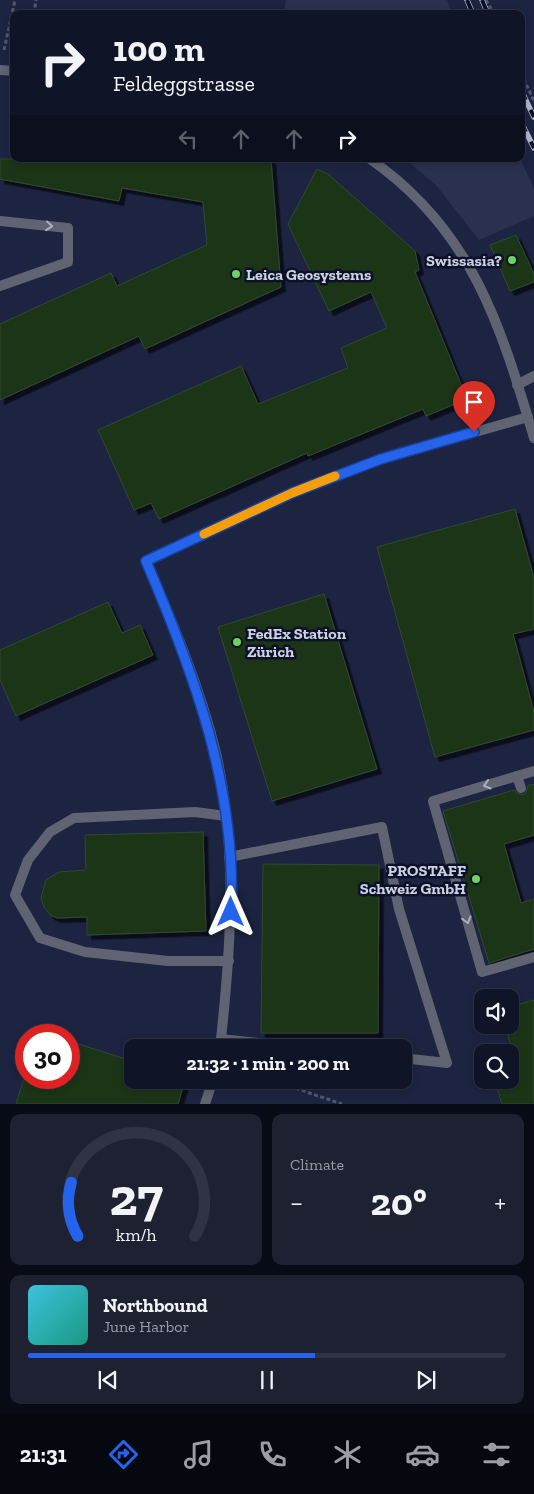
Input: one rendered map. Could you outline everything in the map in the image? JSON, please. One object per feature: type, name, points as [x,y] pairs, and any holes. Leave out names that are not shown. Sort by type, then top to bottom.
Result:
[{"type":"street","points":[[374,162],[397,177],[429,209],[452,237],[468,263],[496,324],[534,438]]},
{"type":"street","points":[[0,221],[68,228],[68,262],[0,286]]},
{"type":"street","points":[[517,385],[534,376]]},
{"type":"street","points":[[221,1039],[229,961],[232,896],[226,816],[216,753],[192,675],[146,561],[292,493],[381,459],[528,417]]},
{"type":"street","points":[[534,771],[433,801],[482,972],[534,957]]},
{"type":"street","points":[[517,776],[521,788]]},
{"type":"street","points":[[226,816],[195,812],[74,818],[50,832],[28,860],[15,895],[40,938],[85,952],[168,961],[229,961]]},
{"type":"street","points":[[229,856],[382,827],[399,909],[447,1062],[412,1059]]},
{"type":"street","points":[[205,1104],[210,1089]]},
{"type":"path","points":[[4,50],[10,20]]},
{"type":"path","points":[[525,81],[534,100]]},
{"type":"path","points":[[298,1089],[342,1104]]},
{"type":"shaded area","points":[[0,0],[534,0],[534,1104],[0,1104]]},
{"type":"shaded area","points":[[286,0],[447,0],[451,10],[285,10]]},
{"type":"shaded area","points":[[409,162],[521,162],[534,188],[534,216],[479,240],[436,185]]},
{"type":"building","points":[[0,159],[10,159],[10,162],[271,162],[281,287],[145,349],[139,336],[0,400],[0,324],[111,273],[117,286],[207,245],[203,202],[122,188],[119,201],[0,179]]},
{"type":"building","points":[[317,169],[328,174],[415,251],[419,270],[415,272],[467,399],[426,416],[423,409],[308,456],[307,453],[159,519],[151,503],[134,510],[98,430],[241,366],[258,404],[348,368],[341,348],[387,328],[371,292],[329,311],[288,224]]},
{"type":"building","name":"Swissasia?","points":[[516,235],[534,274],[534,282],[510,291],[490,245]]},
{"type":"building","points":[[515,509],[534,578],[534,629],[513,634],[534,712],[534,730],[435,757],[377,547]]},
{"type":"building","points":[[324,594],[377,769],[272,801],[218,627]]},
{"type":"building","points":[[108,602],[122,633],[140,625],[153,655],[16,716],[0,680],[0,650]]},
{"type":"building","points":[[534,784],[534,835],[504,844],[521,903],[534,899],[534,949],[489,963],[443,811],[514,790],[523,795],[528,786]]},
{"type":"building","points":[[203,832],[206,931],[87,935],[87,917],[57,918],[50,915],[44,907],[41,898],[46,880],[59,872],[86,870],[85,835]]},
{"type":"building","points":[[263,864],[379,865],[378,1033],[261,1033]]},
{"type":"building","points":[[534,1000],[534,1104],[502,1104],[497,1089],[519,1089],[519,1044],[510,1044],[508,1034],[519,1034],[519,1004]]},
{"type":"building","points":[[80,1044],[124,1058],[124,1089],[182,1089],[178,1104],[16,1104],[21,1089],[80,1089]]},
{"type":"railway","points":[[467,0],[471,10]]},
{"type":"railway","points":[[482,0],[486,10]]},
{"type":"railway","points":[[525,98],[534,117]]},
{"type":"railway","points":[[525,130],[534,148]]},
{"type":"slow traffic","points":[[204,534],[292,493],[335,476]]},
{"type":"place","name":"Swissasia?","points":[[512,260]]},
{"type":"place","name":"Leica Geosystems","points":[[236,274]]},
{"type":"place","name":"FedEx Station Zürich","points":[[237,642]]},
{"type":"place","name":"PROSTAFF Schweiz GmbH","points":[[476,879]]},
{"type":"route","points":[[231,912],[232,896],[226,816],[216,753],[192,675],[146,561],[292,493],[381,459],[474,432]]}]
